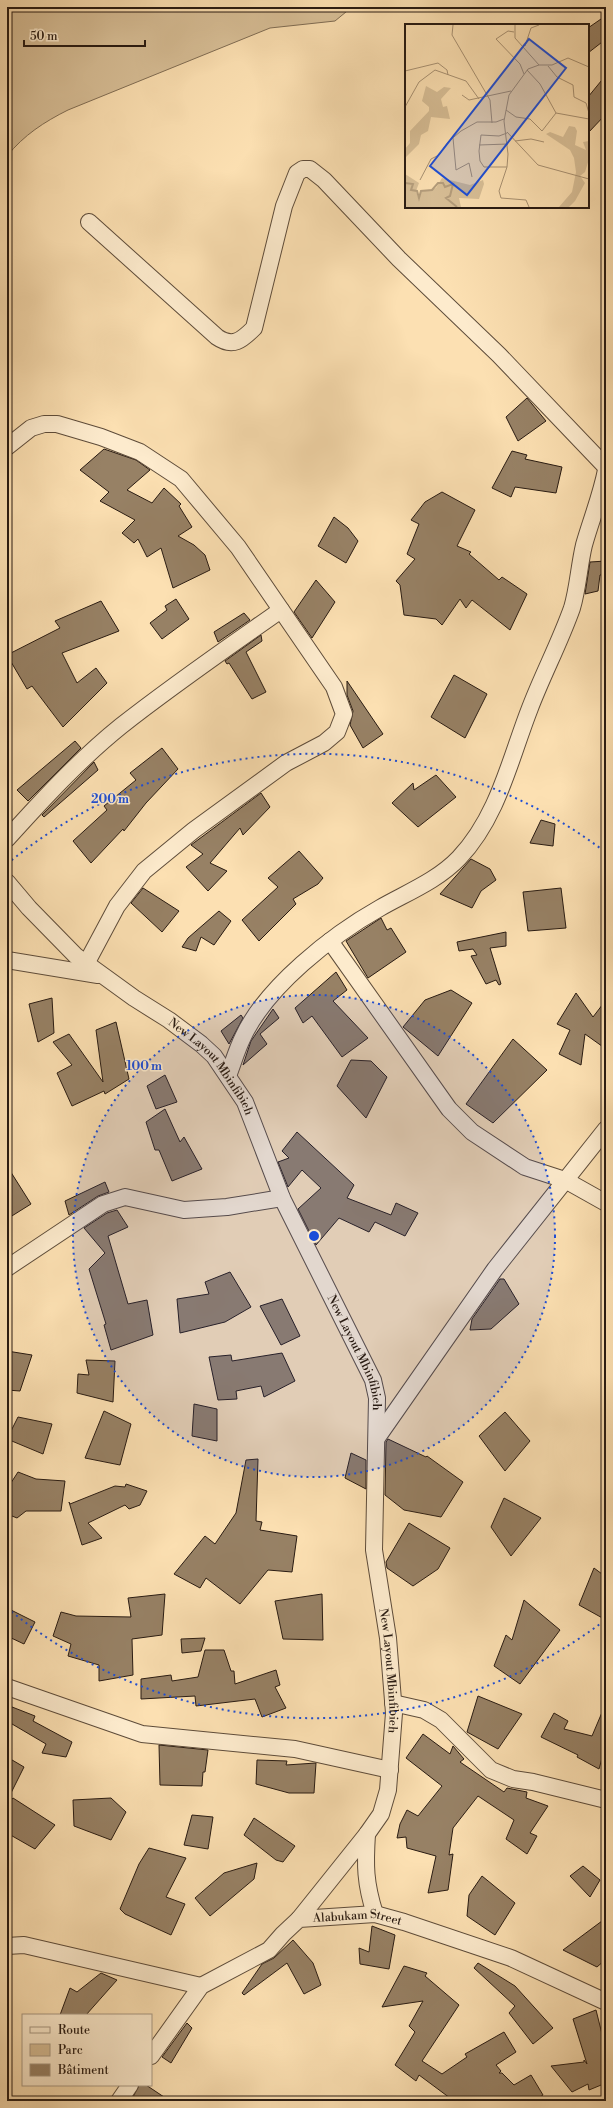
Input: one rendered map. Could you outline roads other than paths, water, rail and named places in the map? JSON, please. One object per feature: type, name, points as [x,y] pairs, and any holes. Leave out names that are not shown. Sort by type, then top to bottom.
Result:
[{"type":"street","points":[[89,222],[217,337],[225,342],[234,342],[244,338],[254,328],[284,206],[297,173],[303,169],[310,169],[324,180],[399,259],[499,355],[606,467]]},
{"type":"street","points":[[7,447],[31,428],[44,424],[57,424],[101,436],[140,452],[181,479],[238,547],[334,687],[344,714],[337,732],[324,743],[280,768],[194,830],[144,871],[117,906],[86,964]]},
{"type":"street","points":[[228,1076],[243,1036],[264,1005],[283,982],[330,941],[378,909],[428,882],[458,859],[481,829],[498,797],[530,706],[572,607],[584,545],[602,494],[606,470]]},
{"type":"street","points":[[7,839],[57,784],[120,726],[183,679],[281,610]]},
{"type":"street","name":"New Layout Mbinfibieh","points":[[7,882],[29,908],[76,956],[201,1044],[214,1056],[245,1102],[282,1198],[374,1380],[378,1398],[374,1550],[388,1638],[393,1704],[388,1790],[381,1814],[367,1834],[299,1919]]},
{"type":"street","points":[[330,941],[449,1109],[472,1132],[525,1167],[565,1180],[606,1203]]},
{"type":"street","points":[[7,960],[102,975]]},
{"type":"street","points":[[377,1438],[495,1270],[606,1129]]},
{"type":"street","points":[[7,1268],[103,1204],[125,1197],[184,1210],[227,1207],[282,1198]]},
{"type":"street","points":[[7,1688],[142,1734],[295,1749],[390,1770]]},
{"type":"street","points":[[393,1704],[424,1710],[441,1720],[491,1770],[513,1779],[532,1782],[606,1800]]},
{"type":"street","points":[[367,1834],[365,1868],[368,1893],[374,1914]]},
{"type":"street","name":"Alabukam Street","points":[[152,2055],[202,1986],[269,1950],[299,1919],[374,1914],[404,1922],[511,1958],[606,2002]]},
{"type":"street","points":[[7,1946],[24,1945],[202,1986]]},
{"type":"street","points":[[119,2101],[129,2086]]}]
